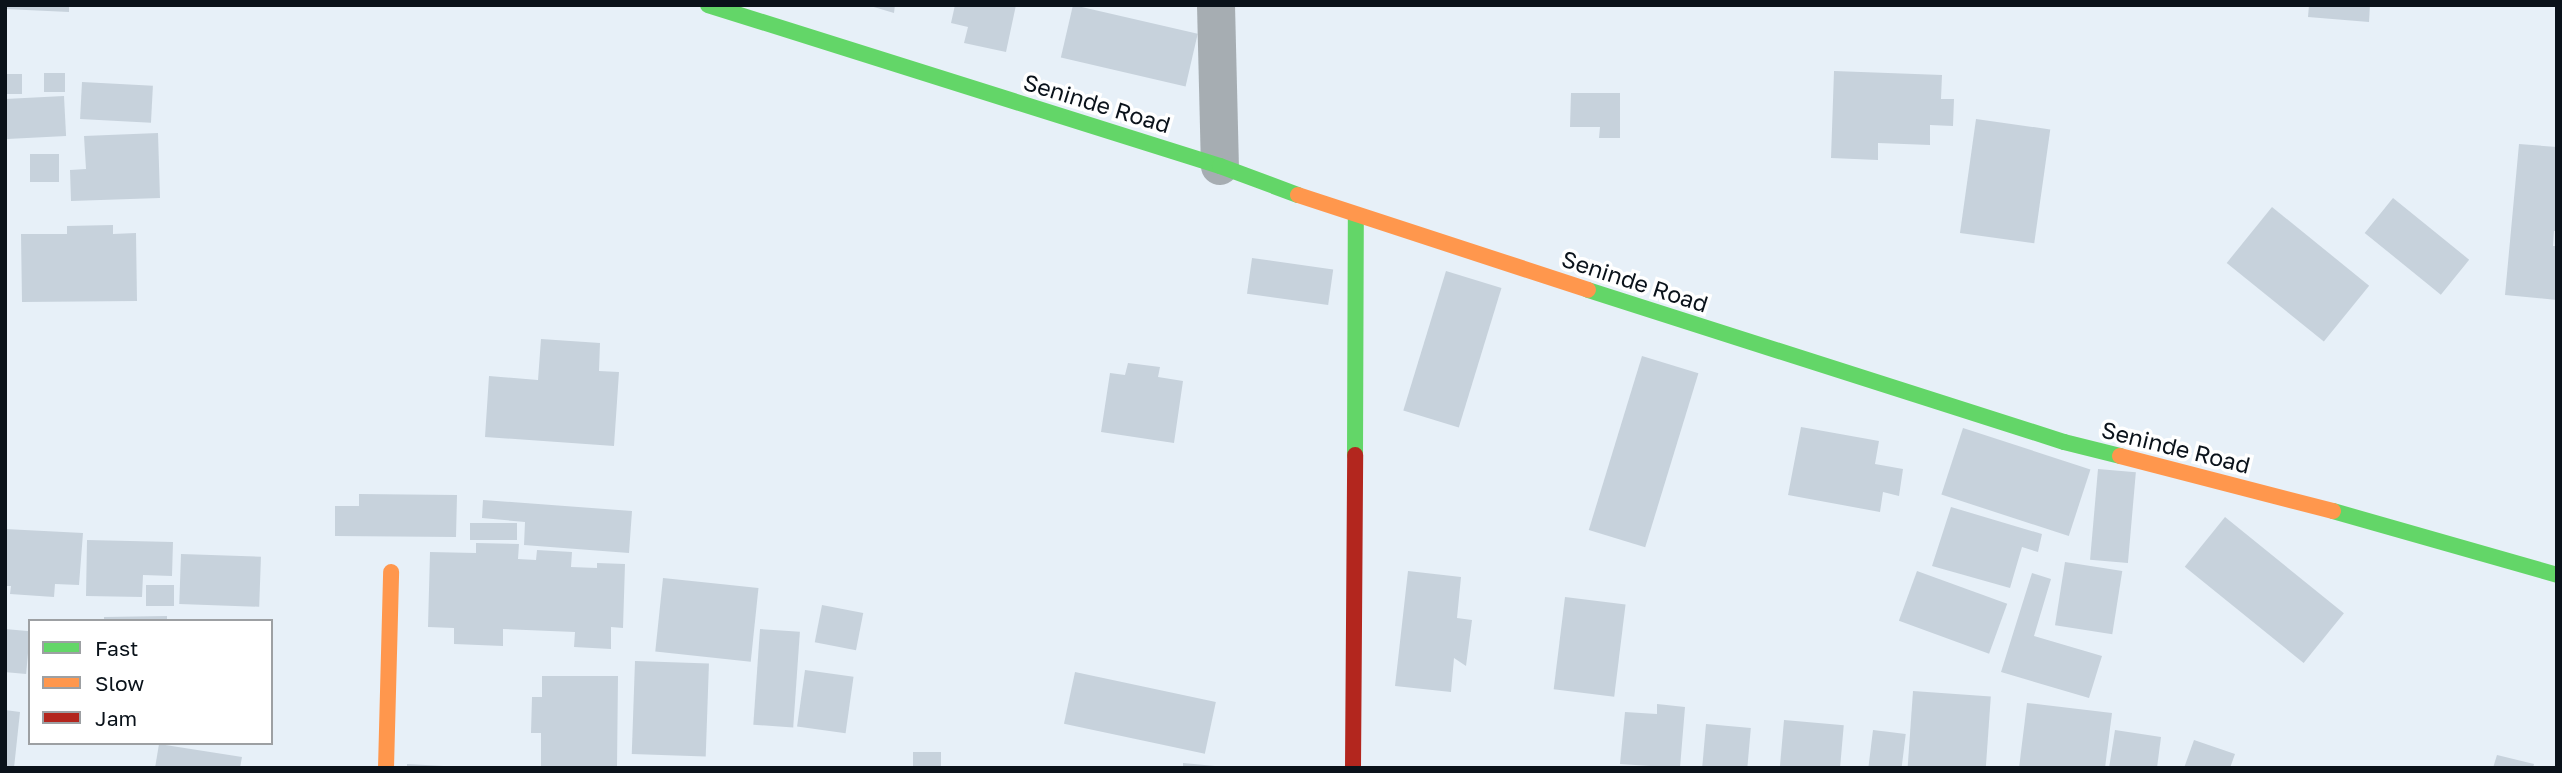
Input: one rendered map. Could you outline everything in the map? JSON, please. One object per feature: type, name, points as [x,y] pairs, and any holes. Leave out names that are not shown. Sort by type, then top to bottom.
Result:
[{"type":"street","name":"Seninde Road","points":[[708,5],[1220,166],[1356,216],[2064,442],[2399,528],[2557,575]]},
{"type":"street","points":[[1216,5],[1220,166]]},
{"type":"street","points":[[1353,768],[1356,216]]},
{"type":"street","points":[[386,768],[390,572]]},
{"type":"building","points":[[5,5],[69,5],[69,12],[5,9]]},
{"type":"building","points":[[867,5],[895,5],[894,13]]},
{"type":"building","points":[[955,5],[1016,5],[1006,52],[964,43],[968,27],[951,23]]},
{"type":"building","points":[[1073,5],[1198,34],[1186,86],[1061,58]]},
{"type":"building","points":[[2309,5],[2370,5],[2369,22],[2308,17]]},
{"type":"building","points":[[1834,71],[1942,75],[1941,99],[1954,99],[1953,126],[1930,125],[1930,145],[1878,143],[1878,160],[1831,158]]},
{"type":"building","points":[[44,73],[65,73],[65,92],[44,92]]},
{"type":"building","points":[[5,74],[22,74],[22,94],[5,94]]},
{"type":"building","points":[[82,82],[153,86],[151,123],[80,119]]},
{"type":"building","points":[[1571,93],[1620,93],[1620,138],[1599,138],[1600,127],[1570,127]]},
{"type":"building","points":[[64,96],[66,136],[7,139],[5,99]]},
{"type":"building","points":[[1976,119],[2050,129],[2034,243],[1960,233]]},
{"type":"building","points":[[158,133],[160,198],[71,201],[70,170],[86,169],[84,136]]},
{"type":"building","points":[[2519,144],[2557,147],[2557,231],[2554,231],[2553,246],[2557,246],[2557,300],[2505,295]]},
{"type":"building","points":[[30,154],[59,154],[59,182],[30,182]]},
{"type":"building","points":[[2393,198],[2469,260],[2441,295],[2365,233]]},
{"type":"building","points":[[2272,207],[2369,286],[2324,342],[2227,263]]},
{"type":"building","points":[[113,225],[113,234],[136,233],[137,301],[22,302],[21,234],[67,234],[67,226]]},
{"type":"building","points":[[1252,258],[1333,269],[1328,305],[1247,294]]},
{"type":"building","points":[[1446,271],[1501,288],[1459,428],[1403,411]]},
{"type":"building","points":[[541,339],[600,343],[599,371],[619,372],[614,446],[485,437],[489,376],[538,380]]},
{"type":"building","points":[[1642,356],[1698,373],[1645,547],[1589,530]]},
{"type":"building","points":[[1128,363],[1160,367],[1158,377],[1183,381],[1174,443],[1101,432],[1110,373],[1125,375]]},
{"type":"building","points":[[1801,427],[1879,441],[1875,464],[1903,469],[1899,496],[1883,492],[1880,512],[1788,495]]},
{"type":"building","points":[[1963,428],[2090,469],[2069,536],[1941,495]]},
{"type":"building","points":[[2098,469],[2136,472],[2128,563],[2090,560]]},
{"type":"building","points":[[359,494],[457,495],[456,537],[335,536],[335,506],[359,506]]},
{"type":"building","points":[[483,500],[632,511],[629,553],[524,545],[525,522],[482,518]]},
{"type":"building","points":[[1951,507],[2042,534],[2038,552],[2022,547],[2010,588],[1932,566]]},
{"type":"building","points":[[2225,517],[2344,613],[2304,663],[2185,567]]},
{"type":"building","points":[[470,523],[517,523],[517,540],[470,540]]},
{"type":"building","points":[[5,529],[83,533],[79,585],[55,584],[54,597],[10,594],[11,586],[5,586]]},
{"type":"building","points":[[87,540],[173,542],[172,576],[143,575],[142,597],[86,596]]},
{"type":"building","points":[[476,543],[519,544],[518,559],[536,560],[537,550],[572,552],[571,567],[597,568],[597,563],[625,564],[623,628],[611,627],[611,649],[574,647],[575,632],[503,629],[503,646],[454,644],[454,628],[428,627],[430,552],[476,553]]},
{"type":"building","points":[[181,554],[261,557],[259,607],[179,604]]},
{"type":"building","points":[[2065,562],[2122,571],[2112,634],[2055,625]]},
{"type":"building","points":[[1408,571],[1461,577],[1457,618],[1472,620],[1466,666],[1454,658],[1451,692],[1395,686]]},
{"type":"building","points":[[1917,571],[2007,604],[1989,654],[1899,621]]},
{"type":"building","points":[[2032,573],[2051,579],[2034,636],[2102,656],[2089,698],[2001,672]]},
{"type":"building","points":[[663,578],[758,588],[751,662],[655,652]]},
{"type":"building","points":[[146,585],[174,585],[174,606],[146,606]]},
{"type":"building","points":[[1565,597],[1626,604],[1614,697],[1554,689]]},
{"type":"building","points":[[822,605],[863,613],[856,650],[815,642]]},
{"type":"building","points":[[167,616],[167,619],[104,619]]},
{"type":"building","points":[[5,629],[28,631],[26,674],[5,672]]},
{"type":"building","points":[[760,629],[800,632],[793,728],[753,725]]},
{"type":"building","points":[[635,661],[709,664],[706,757],[632,754]]},
{"type":"building","points":[[805,670],[854,677],[846,733],[797,726]]},
{"type":"building","points":[[1075,672],[1216,702],[1205,754],[1064,724]]},
{"type":"building","points":[[542,676],[618,676],[617,768],[541,768],[541,733],[531,733],[532,697],[542,697]]},
{"type":"building","points":[[1913,691],[1991,696],[1986,768],[1908,768]]},
{"type":"building","points":[[2027,703],[2112,713],[2105,768],[2019,768]]},
{"type":"building","points":[[1657,704],[1685,707],[1680,768],[1620,764],[1625,712],[1657,714]]},
{"type":"building","points":[[5,710],[20,712],[14,768],[5,768]]},
{"type":"building","points":[[1784,720],[1844,725],[1840,768],[1780,768]]},
{"type":"building","points":[[1706,724],[1751,728],[1747,768],[1702,768]]},
{"type":"building","points":[[1873,730],[1906,734],[1902,768],[1868,768]]},
{"type":"building","points":[[2115,730],[2161,737],[2157,768],[2109,768]]},
{"type":"building","points":[[2194,740],[2235,754],[2230,768],[2184,768]]},
{"type":"building","points":[[159,745],[242,757],[240,768],[155,768]]},
{"type":"building","points":[[913,752],[941,752],[941,768],[913,768]]},
{"type":"building","points":[[2497,755],[2534,764],[2533,768],[2493,768]]},
{"type":"building","points":[[1183,763],[1215,766],[1215,768],[1183,768]]},
{"type":"building","points":[[407,764],[444,766],[407,768]]},
{"type":"traffic: fast","points":[[708,5],[1220,166],[1298,195]]},
{"type":"traffic: fast","points":[[1355,455],[1356,216]]},
{"type":"traffic: fast","points":[[1588,290],[2064,442],[2120,456]]},
{"type":"traffic: fast","points":[[2333,511],[2557,575]]},
{"type":"traffic: slow","points":[[1298,195],[1588,290]]},
{"type":"traffic: slow","points":[[2120,456],[2333,511]]},
{"type":"traffic: slow","points":[[386,768],[391,572]]},
{"type":"traffic: jam","points":[[1353,768],[1355,455]]}]
